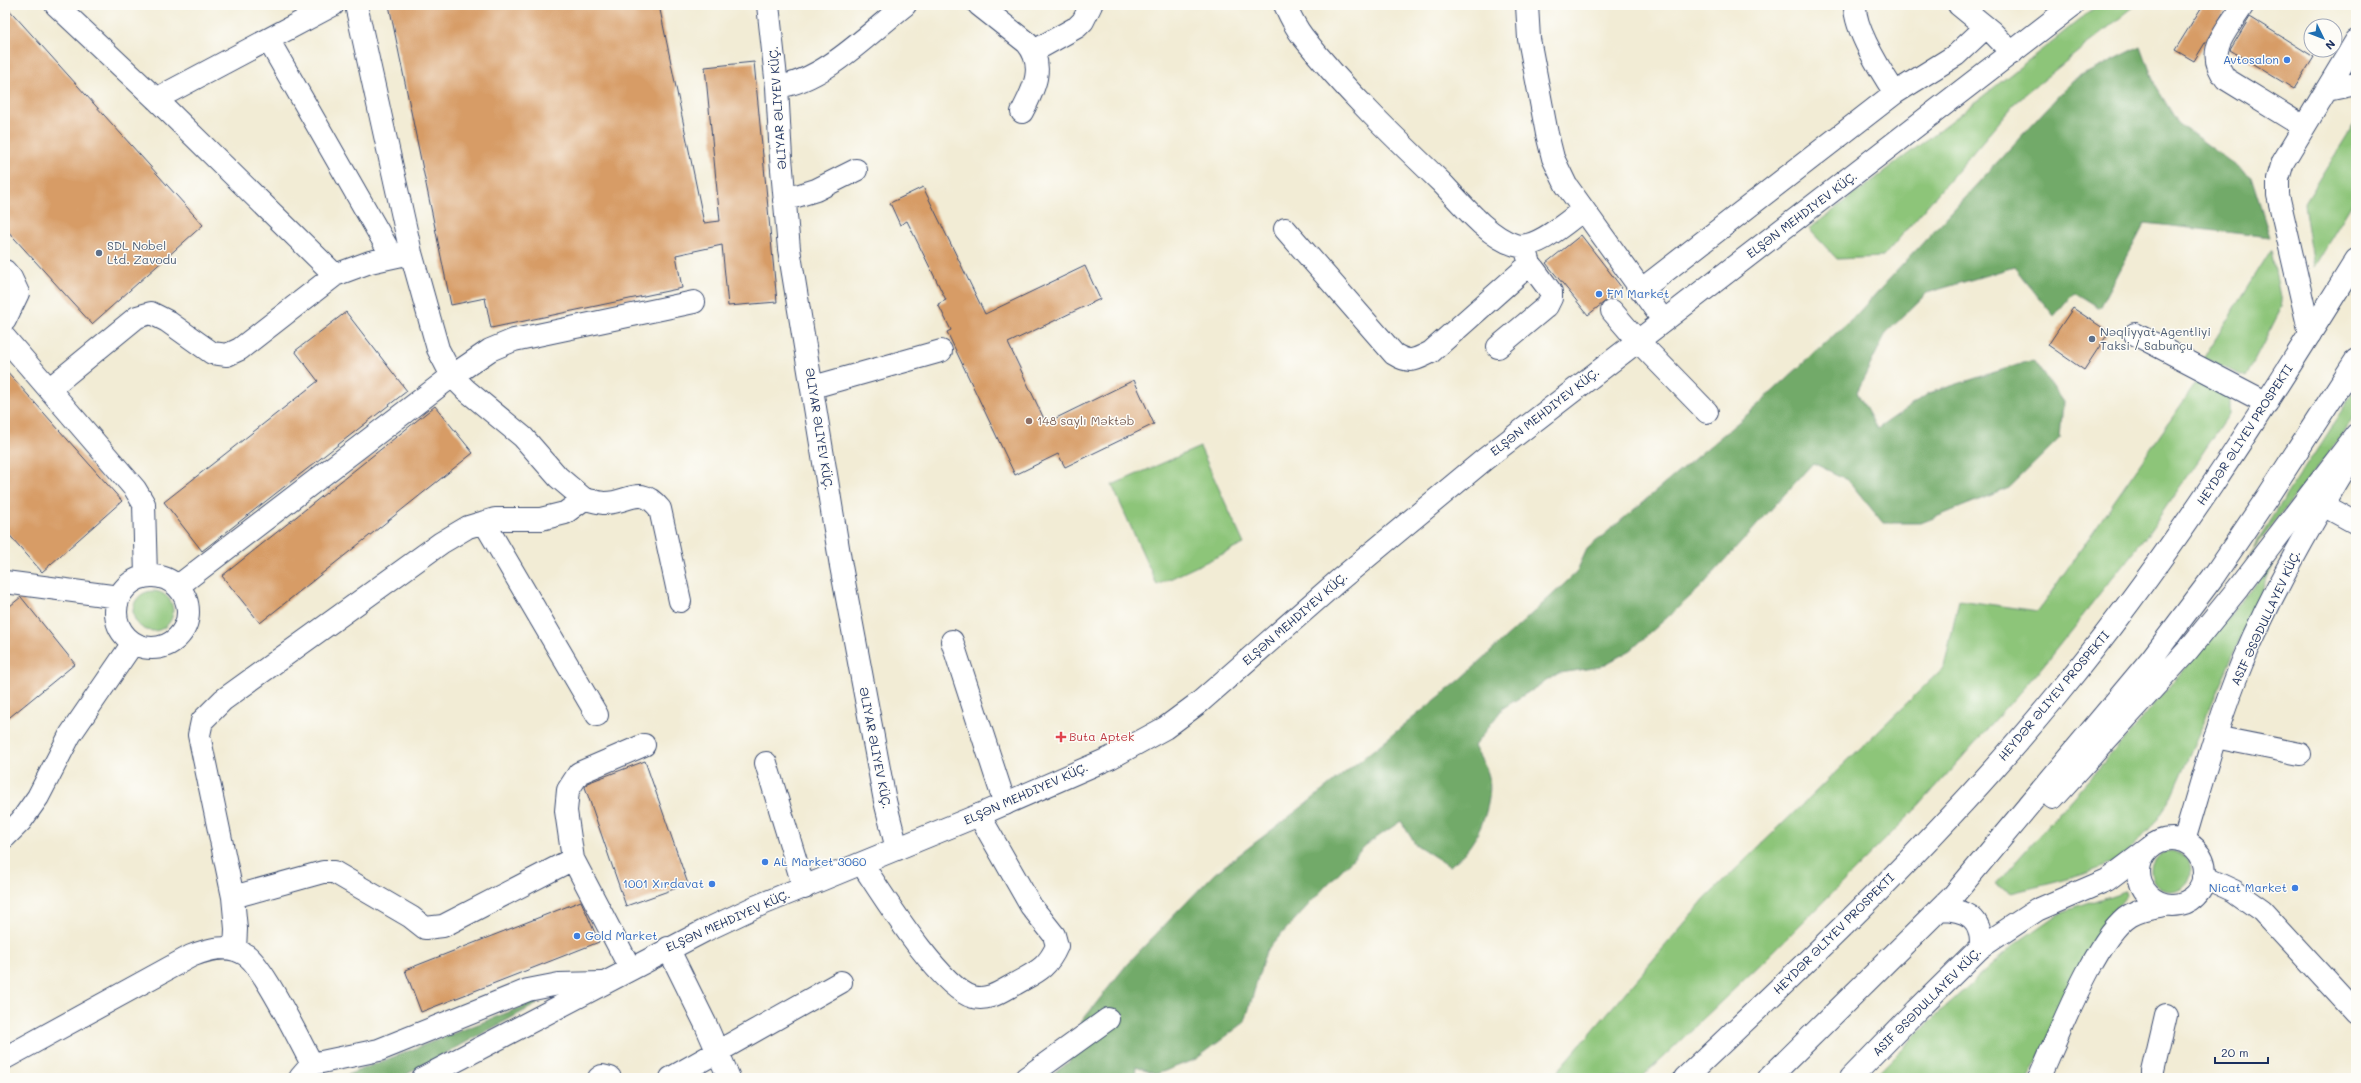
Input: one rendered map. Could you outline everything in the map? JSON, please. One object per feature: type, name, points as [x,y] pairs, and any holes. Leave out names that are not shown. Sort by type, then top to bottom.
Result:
[{"type":"main road","points":[[56,5],[156,99],[335,275]]},
{"type":"main road","points":[[156,99],[269,41],[333,5]]},
{"type":"main road","points":[[356,5],[402,254],[438,349],[452,376],[466,390],[524,437],[558,477],[584,499],[604,503],[640,495],[652,498],[660,509],[680,601]]},
{"type":"main road","name":"ƏLIYAR ƏLIYEV KÜÇ.","points":[[768,5],[777,87],[784,200],[790,249],[841,566],[885,801],[897,849]]},
{"type":"main road","points":[[777,87],[790,85],[815,76],[904,5]]},
{"type":"main road","points":[[979,5],[1027,43],[1034,51],[1038,64],[1037,80],[1022,112]]},
{"type":"main road","points":[[1034,51],[1078,27],[1083,21],[1090,5]]},
{"type":"main road","points":[[1285,5],[1301,35],[1316,53],[1406,148],[1483,224],[1515,245],[1527,255],[1551,292],[1551,298],[1546,306],[1498,347]]},
{"type":"main road","points":[[1527,5],[1529,39],[1548,140],[1553,158],[1566,185],[1663,320]]},
{"type":"main road","points":[[1855,5],[1857,20],[1877,64],[1895,93]]},
{"type":"main road","points":[[1959,5],[1986,27],[2012,53]]},
{"type":"main road","name":"ELŞƏN MEHDIYEV KÜÇ.","points":[[423,1078],[668,948],[755,907],[979,816],[1134,746],[1194,706],[1429,505],[1637,340],[2074,5]]},
{"type":"main road","points":[[2243,5],[2216,48],[2215,61],[2219,71],[2226,79],[2304,127]]},
{"type":"main road","points":[[1641,290],[1895,93],[1956,55],[1986,27]]},
{"type":"main road","points":[[269,41],[402,254]]},
{"type":"main road","points":[[2310,334],[2278,195],[2278,179],[2283,162],[2356,41]]},
{"type":"main road","points":[[2327,90],[2356,84]]},
{"type":"main road","points":[[784,200],[816,190],[856,170]]},
{"type":"main road","points":[[1284,229],[1394,354],[1405,361],[1416,359],[1431,352],[1527,255],[1538,241],[1583,210]]},
{"type":"main road","points":[[49,389],[137,317],[151,313],[167,321],[212,352],[227,355],[240,349],[335,275],[402,254]]},
{"type":"main road","name":"HEYDƏR ƏLIYEV PROSPEKTI","points":[[1685,1078],[1920,848],[2023,735],[2067,683],[2173,544],[2267,403],[2356,260]]},
{"type":"main road","points":[[5,271],[11,278],[18,294],[5,320]]},
{"type":"main road","points":[[178,586],[452,376],[490,350],[514,340],[694,302]]},
{"type":"main road","points":[[1612,311],[1637,340],[1707,412]]},
{"type":"main road","points":[[2135,334],[2267,403]]},
{"type":"main road","points":[[5,338],[135,489],[144,504],[146,576]]},
{"type":"main road","points":[[813,387],[941,351]]},
{"type":"main road","points":[[1946,903],[2152,658],[2213,577],[2268,496],[2356,360]]},
{"type":"main road","points":[[1769,1078],[2030,822],[2188,650],[2239,587],[2356,435]]},
{"type":"main road","name":"ASIF ƏSƏDULLAYEV KÜÇ.","points":[[2184,841],[2215,737],[2243,662],[2279,586],[2323,505],[2356,450]]},
{"type":"main road","points":[[235,950],[236,929],[233,897],[203,764],[198,735],[202,721],[223,700],[441,543],[468,527],[495,519],[541,519],[565,513],[584,499]]},
{"type":"main road","points":[[2323,505],[2356,523]]},
{"type":"main road","points":[[484,522],[597,716]]},
{"type":"main road","points":[[146,576],[163,577],[178,586],[187,601],[188,619],[181,635],[166,645],[149,648],[133,643],[120,631],[115,614],[119,597],[130,583],[146,576]]},
{"type":"main road","points":[[5,582],[119,597]]},
{"type":"main road","points":[[952,641],[1005,804]]},
{"type":"main road","points":[[5,837],[21,821],[38,797],[70,735],[133,643]]},
{"type":"main road","points":[[2215,737],[2300,754]]},
{"type":"main road","points":[[630,968],[573,859],[566,811],[568,790],[579,773],[644,745]]},
{"type":"main road","points":[[766,763],[804,888]]},
{"type":"main road","points":[[862,864],[899,920],[954,986],[973,997],[992,997],[1042,968],[1051,960],[1057,946],[1054,935],[1031,906],[979,816]]},
{"type":"main road","points":[[2039,1078],[2090,968],[2113,932],[2130,915],[2144,908],[2176,905],[2186,902],[2201,887],[2204,877],[2204,866],[2201,856],[2193,847],[2184,841],[2173,839],[2162,841],[2152,846],[2144,854],[2139,864],[2138,874],[2141,885],[2146,894],[2155,901],[2165,905]]},
{"type":"main road","name":"ASIF ƏSƏDULLAYEV KÜÇ.","points":[[1851,1078],[1981,947],[2037,910],[2107,880],[2152,846]]},
{"type":"main road","points":[[233,897],[323,872],[334,872],[411,917],[425,928],[442,926],[573,859]]},
{"type":"main road","points":[[2204,877],[2234,891],[2262,911],[2356,1013]]},
{"type":"main road","points":[[1946,903],[1957,910],[1968,914],[1978,924],[1982,933],[1981,947]]},
{"type":"main road","points":[[668,948],[729,1078]]},
{"type":"main road","points":[[5,1058],[191,956],[207,950],[235,950],[246,955],[260,969],[306,1071],[379,1050],[528,990],[559,984],[602,983]]},
{"type":"main road","points":[[671,1078],[841,982]]},
{"type":"main road","points":[[2153,1078],[2153,1071],[2166,1015]]},
{"type":"main road","points":[[1026,1078],[1108,1019]]},
{"type":"main road","points":[[598,1078],[602,1076],[610,1078]]},
{"type":"green space","points":[[2098,5],[2136,5],[2018,100],[1883,257],[1837,259],[1809,229],[1958,116]]},
{"type":"green space","points":[[2141,46],[2155,85],[2178,123],[2251,177],[2270,237],[2145,223],[2100,308],[2074,292],[2054,316],[2014,267],[1927,293],[1886,333],[1857,392],[1877,429],[1929,393],[2033,360],[2063,402],[2060,438],[2009,488],[1921,523],[1883,523],[1848,480],[1813,463],[1701,587],[1631,650],[1600,667],[1559,673],[1503,708],[1474,746],[1488,773],[1490,789],[1489,801],[1481,827],[1467,850],[1458,859],[1449,866],[1415,844],[1401,821],[1366,845],[1266,951],[1245,1022],[1196,1059],[1157,1074],[1136,1066],[1135,1078],[1048,1078],[1069,1062],[1082,1021],[1128,963],[1214,874],[1311,800],[1460,680],[1576,573],[1587,549],[1749,413],[1858,313],[2073,80]]},
{"type":"green space","points":[[2356,121],[2356,197],[2314,267],[2304,205]]},
{"type":"green space","points":[[2271,250],[2282,307],[2246,377],[2203,359]]},
{"type":"green space","points":[[2199,379],[2229,394],[2229,414],[2147,535],[2042,667],[1918,807],[1767,958],[1641,1078],[1552,1078],[1706,898],[1944,667],[1959,600],[2038,611]]},
{"type":"green space","points":[[2356,388],[2356,413],[2343,435],[2248,556]]},
{"type":"green space","points":[[1200,447],[1244,544],[1157,585],[1112,485]]},
{"type":"green space","points":[[2274,562],[2169,801],[2142,838],[2125,854],[2105,866],[2082,875],[2011,893],[1996,884],[2136,726]]},
{"type":"green space","points":[[153,591],[161,593],[167,597],[171,603],[173,611],[171,619],[167,625],[161,629],[153,631],[145,629],[139,625],[135,619],[133,611],[135,603],[139,597],[145,593]]},
{"type":"green space","points":[[2175,851],[2182,854],[2188,860],[2191,871],[2190,879],[2182,888],[2175,891],[2167,891],[2160,888],[2152,879],[2151,867],[2154,860],[2163,852]]},
{"type":"green space","points":[[2125,891],[2127,895],[2103,925],[2029,1078],[1873,1078],[1933,1018],[2015,944],[2059,913]]},
{"type":"green space","points":[[537,1001],[537,1004],[400,1078],[339,1078]]},
{"type":"building","points":[[5,5],[203,225],[92,324],[5,228]]},
{"type":"building","points":[[389,5],[659,5],[704,223],[720,221],[705,67],[754,62],[777,302],[728,306],[722,245],[676,255],[682,288],[491,328],[485,298],[451,305]]},
{"type":"building","points":[[2203,5],[2228,5],[2194,61],[2175,50]]},
{"type":"building","points":[[2250,17],[2303,50],[2303,58],[2313,58],[2294,89],[2230,50]]},
{"type":"building","points":[[923,187],[985,314],[1085,266],[1100,299],[1008,343],[1046,423],[1134,380],[1154,424],[1065,467],[1058,454],[1015,475],[947,332],[951,330],[938,304],[946,300],[907,221],[900,225],[890,203]]},
{"type":"building","points":[[1581,235],[1622,288],[1588,315],[1546,263]]},
{"type":"building","points":[[2073,308],[2109,332],[2084,370],[2048,345]]},
{"type":"building","points":[[346,312],[407,391],[202,551],[164,502],[318,381],[295,351]]},
{"type":"building","points":[[5,369],[122,501],[42,572],[5,530]]},
{"type":"building","points":[[435,406],[473,453],[260,623],[222,576]]},
{"type":"building","points":[[21,597],[75,664],[5,721],[5,610]]},
{"type":"building","points":[[645,761],[688,884],[626,906],[585,787],[587,783]]},
{"type":"building","points":[[581,901],[599,942],[421,1012],[405,970]]},
{"type":"place","name":"Avtosalon","points":[[2287,60]]},
{"type":"place","name":"SDL Nobel Ltd. Zavodu","points":[[99,253]]},
{"type":"place","name":"FM Market","points":[[1599,294]]},
{"type":"place","name":"Nəqliyyat Agentliyi Taksi / Sabunçu","points":[[2092,339]]},
{"type":"place","name":"148 saylı Məktəb","points":[[1029,421]]},
{"type":"place","name":"Buta Aptek","points":[[1061,737]]},
{"type":"place","name":"AL Market 3060","points":[[765,862]]},
{"type":"place","name":"1001 Xırdavat","points":[[712,884]]},
{"type":"place","name":"Nicat Market","points":[[2295,888]]},
{"type":"place","name":"Gold Market","points":[[577,936]]}]
